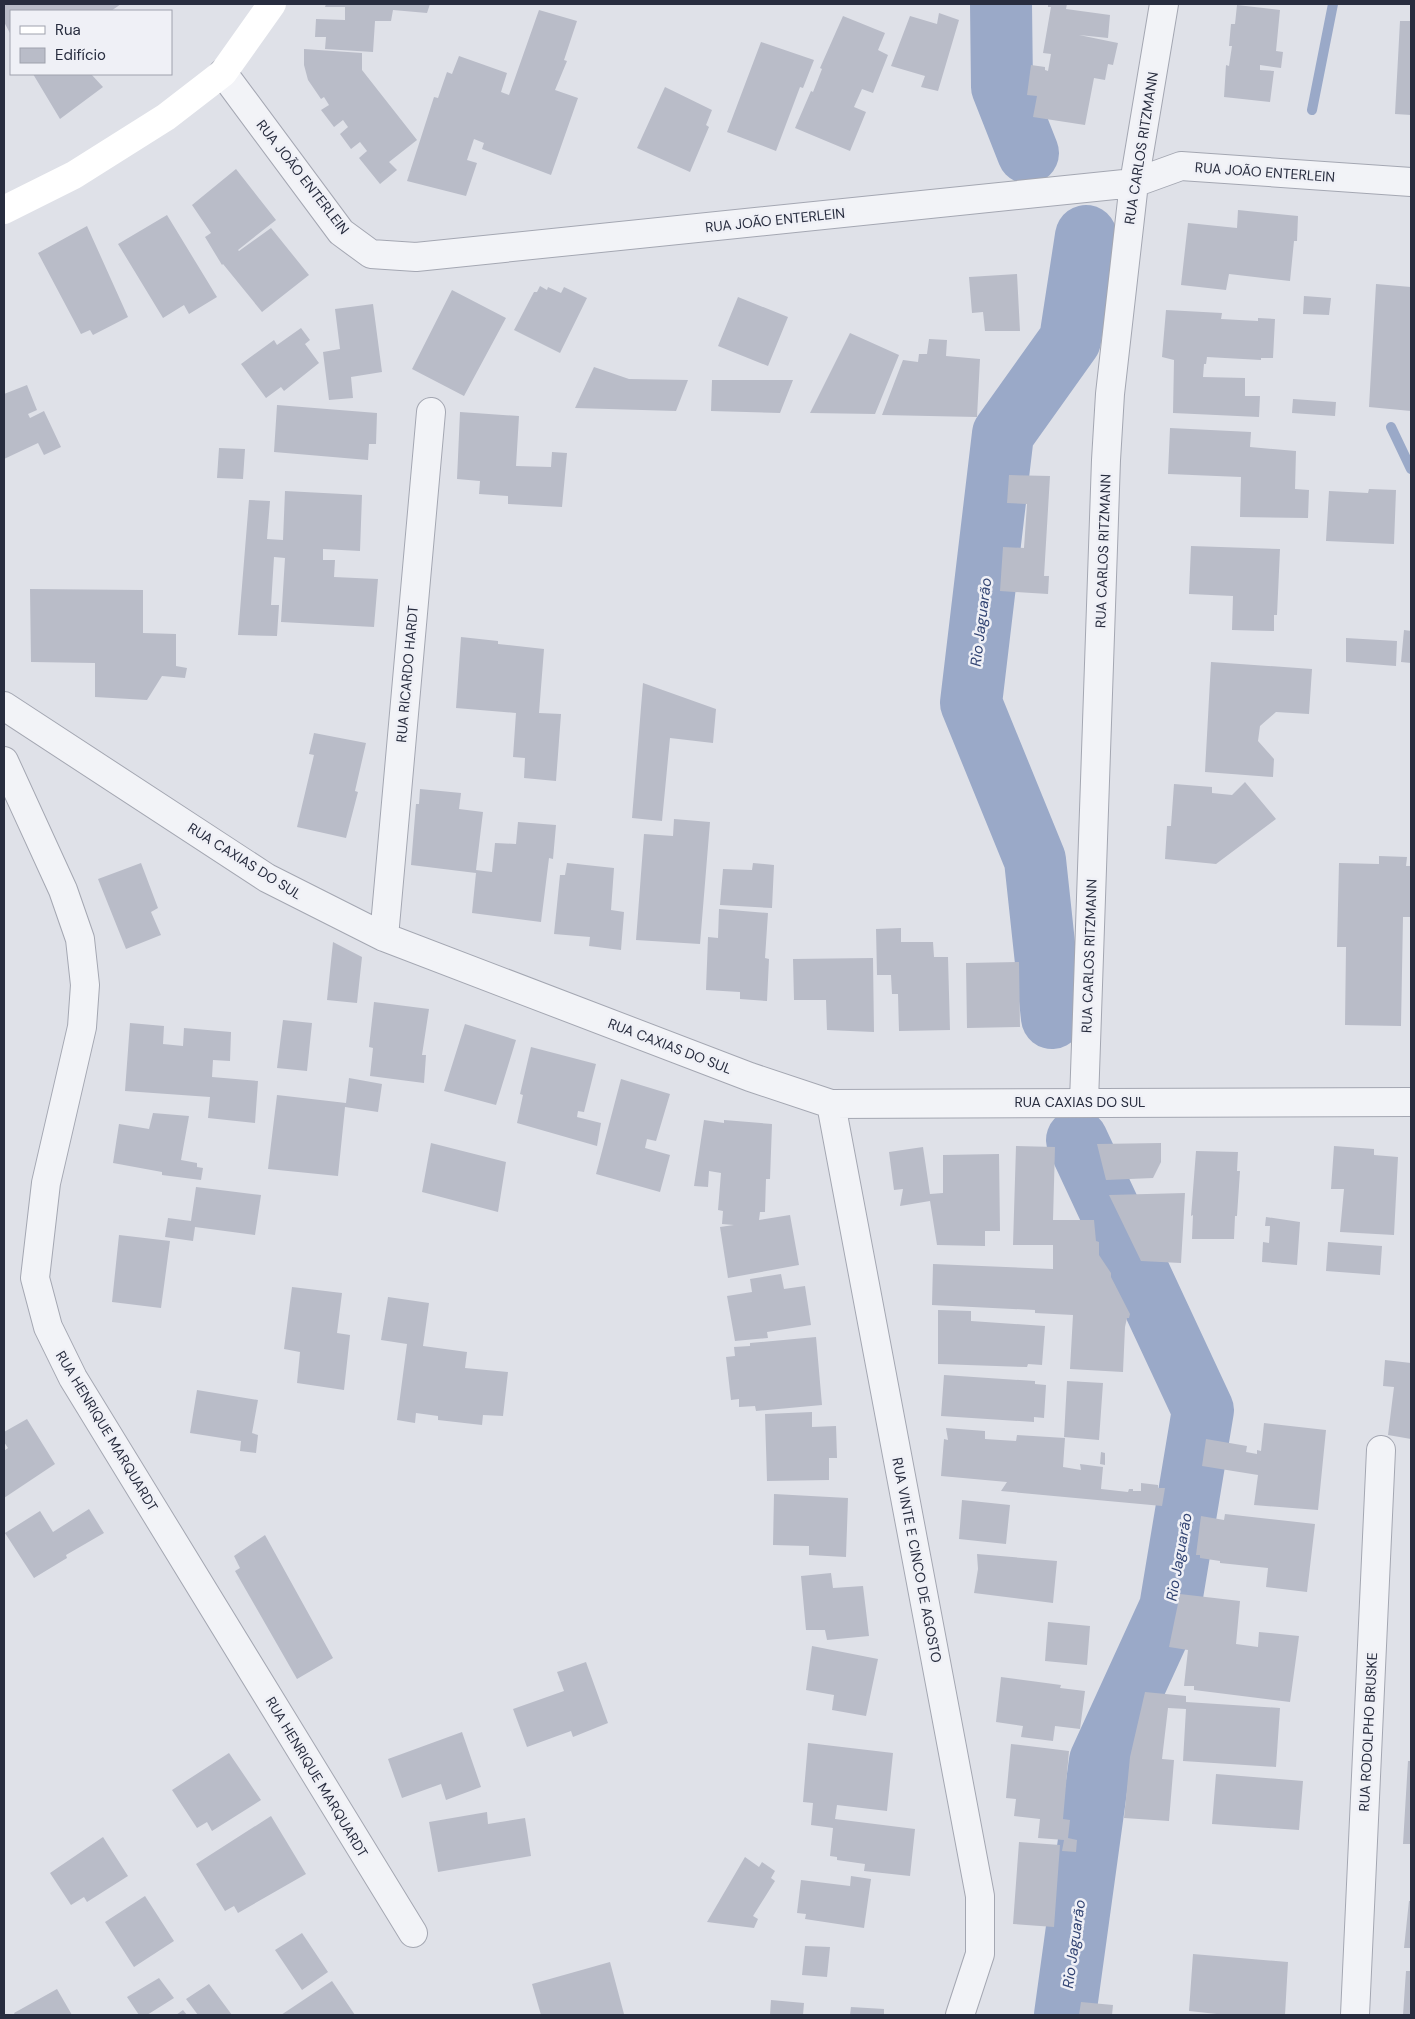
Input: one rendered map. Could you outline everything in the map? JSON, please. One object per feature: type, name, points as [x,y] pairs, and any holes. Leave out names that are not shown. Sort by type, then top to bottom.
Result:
[{"type":"street","points":[[4,210],[74,175],[166,117],[223,73],[272,4]]},
{"type":"street","name":"RUA CARLOS RITZMANN","points":[[1084,1102],[1106,460],[1110,394],[1134,183],[1164,4]]},
{"type":"street","name":"RUA JOÃO ENTERLEIN","points":[[223,73],[341,232],[372,254],[416,257],[1134,183],[1181,166],[1411,182]]},
{"type":"street","name":"RUA RICARDO HARDT","points":[[384,937],[431,412]]},
{"type":"street","name":"RUA CAXIAS DO SUL","points":[[4,706],[267,878],[384,937],[750,1077],[831,1104],[1411,1102]]},
{"type":"street","name":"RUA HENRIQUE MARQUARDT","points":[[4,762],[63,890],[80,939],[84,985],[82,1027],[46,1183],[39,1229],[35,1278],[48,1327],[73,1378],[413,1933]]},
{"type":"street","name":"RUA VINTE E CINCO DE AGOSTO","points":[[831,1104],[980,1896],[980,1954],[960,2015]]},
{"type":"street","name":"RUA RODOLPHO BRUSKE","points":[[1355,2015],[1381,1450]]},
{"type":"building","points":[[4,4],[121,4],[112,10],[10,10],[10,33],[4,22]]},
{"type":"building","points":[[326,4],[430,4],[427,13],[393,10],[391,21],[375,21],[373,52],[325,49],[326,37],[315,37],[316,19],[345,20],[345,7],[325,7]]},
{"type":"building","points":[[1048,4],[1067,4],[1066,9],[1110,15],[1108,38],[1079,35],[1118,43],[1113,65],[1108,64],[1105,80],[1094,78],[1085,125],[1033,117],[1037,96],[1027,95],[1031,65],[1045,67],[1045,70],[1048,71],[1051,54],[1043,53],[1051,7],[1048,7]]},
{"type":"building","points":[[1237,5],[1280,10],[1276,51],[1283,52],[1281,68],[1260,65],[1260,70],[1274,71],[1270,102],[1224,97],[1226,65],[1229,66],[1232,46],[1229,46],[1231,24],[1235,24]]},
{"type":"building","points":[[539,10],[577,21],[564,60],[567,61],[555,90],[578,98],[551,175],[482,149],[484,143],[474,139],[467,160],[477,163],[466,196],[407,181],[434,97],[438,98],[447,72],[452,74],[459,56],[507,73],[501,92],[509,95]]},
{"type":"building","points":[[939,13],[959,20],[938,91],[921,87],[925,76],[891,66],[910,16],[937,24]]},
{"type":"building","points":[[843,16],[885,33],[878,50],[888,55],[873,93],[862,89],[854,107],[866,112],[850,151],[795,128],[811,91],[813,92],[822,69],[820,68]]},
{"type":"building","points":[[1400,21],[1411,21],[1411,115],[1395,114]]},
{"type":"building","points":[[761,42],[814,60],[803,88],[800,87],[776,151],[727,132]]},
{"type":"building","points":[[304,49],[362,53],[362,70],[417,140],[389,162],[397,170],[380,184],[359,158],[367,151],[360,142],[351,149],[340,134],[348,127],[343,120],[334,127],[321,110],[329,105],[324,97],[321,99],[308,80],[304,65]]},
{"type":"building","points":[[34,75],[92,75],[103,87],[60,119]]},
{"type":"building","points":[[665,87],[712,110],[706,125],[709,127],[690,172],[637,148]]},
{"type":"building","points":[[236,169],[276,220],[238,250],[271,228],[309,275],[262,312],[222,265],[205,237],[211,233],[192,205]]},
{"type":"building","points":[[1238,210],[1298,216],[1297,241],[1294,241],[1290,281],[1229,274],[1226,290],[1181,285],[1188,223],[1237,228]]},
{"type":"building","points":[[167,215],[217,297],[189,314],[184,305],[163,318],[118,244]]},
{"type":"building","points":[[87,226],[128,317],[93,335],[90,330],[81,334],[38,253]]},
{"type":"building","points":[[1017,274],[1020,331],[985,331],[983,312],[972,313],[969,277]]},
{"type":"building","points":[[1376,284],[1411,287],[1411,411],[1369,407]]},
{"type":"building","points":[[540,286],[547,290],[548,287],[561,293],[564,287],[587,298],[560,353],[514,330],[534,292],[537,292]]},
{"type":"building","points":[[452,290],[506,318],[464,396],[412,369]]},
{"type":"building","points":[[1304,296],[1331,298],[1329,315],[1303,314]]},
{"type":"building","points":[[738,297],[788,317],[768,366],[718,346]]},
{"type":"building","points":[[373,304],[382,372],[351,377],[353,398],[329,400],[323,352],[340,349],[335,309]]},
{"type":"building","points":[[1166,310],[1222,313],[1221,319],[1258,321],[1258,318],[1275,319],[1273,358],[1261,358],[1261,360],[1207,357],[1206,364],[1204,364],[1203,377],[1245,378],[1245,396],[1260,396],[1259,417],[1173,413],[1174,360],[1162,357]]},
{"type":"building","points":[[301,328],[310,340],[305,344],[319,363],[284,391],[281,387],[266,398],[241,364],[274,340],[277,345]]},
{"type":"building","points":[[850,333],[899,355],[875,414],[810,413]]},
{"type":"building","points":[[929,339],[947,340],[946,356],[980,359],[977,417],[882,415],[903,360],[918,362],[919,354],[927,354]]},
{"type":"building","points":[[594,367],[629,379],[688,380],[676,411],[575,408]]},
{"type":"building","points":[[712,380],[793,380],[780,413],[711,411]]},
{"type":"building","points":[[27,385],[37,410],[28,414],[30,418],[44,411],[61,447],[44,455],[38,443],[4,459],[4,394]]},
{"type":"building","points":[[1293,399],[1336,402],[1335,416],[1292,413]]},
{"type":"building","points":[[277,405],[377,413],[376,444],[369,444],[368,460],[274,452]]},
{"type":"building","points":[[460,412],[519,416],[516,466],[551,467],[552,452],[567,453],[562,507],[508,504],[508,496],[479,494],[480,481],[457,479]]},
{"type":"building","points":[[1170,428],[1251,432],[1250,447],[1296,451],[1295,489],[1309,490],[1308,518],[1240,517],[1241,477],[1168,474]]},
{"type":"building","points":[[219,448],[245,449],[243,479],[217,478]]},
{"type":"building","points":[[1009,475],[1050,476],[1044,576],[1049,576],[1048,594],[1000,591],[1003,547],[1024,548],[1027,504],[1007,503]]},
{"type":"building","points":[[1369,489],[1396,490],[1394,544],[1326,541],[1329,491],[1368,493]]},
{"type":"building","points":[[285,491],[362,495],[360,551],[323,549],[323,560],[335,560],[334,577],[378,579],[374,627],[281,622],[285,558],[274,557],[271,605],[279,605],[277,636],[238,635],[249,500],[270,501],[267,539],[283,540]]},
{"type":"building","points":[[1191,546],[1280,549],[1277,615],[1274,615],[1274,631],[1232,630],[1233,596],[1189,594]]},
{"type":"building","points":[[30,589],[143,590],[143,633],[176,634],[176,666],[187,668],[185,678],[162,676],[147,700],[95,697],[95,663],[31,662]]},
{"type":"building","points":[[1404,630],[1411,631],[1411,663],[1401,662]]},
{"type":"building","points":[[461,637],[498,641],[498,644],[544,649],[539,713],[561,714],[556,781],[524,778],[525,758],[513,757],[516,713],[456,708]]},
{"type":"building","points":[[1346,638],[1397,641],[1396,666],[1346,662]]},
{"type":"building","points":[[1211,662],[1312,669],[1309,714],[1276,712],[1260,726],[1258,741],[1274,759],[1273,777],[1205,772]]},
{"type":"building","points":[[643,683],[716,709],[713,743],[670,738],[662,821],[632,818]]},
{"type":"building","points":[[314,733],[366,743],[355,791],[358,792],[346,838],[297,827],[314,755],[309,754]]},
{"type":"building","points":[[1245,782],[1276,819],[1216,864],[1165,859],[1167,826],[1171,826],[1174,784],[1212,787],[1212,793],[1232,795]]},
{"type":"building","points":[[420,789],[461,793],[459,809],[483,812],[476,870],[492,872],[495,843],[516,844],[518,822],[556,825],[553,859],[549,858],[541,922],[472,913],[476,873],[411,865],[416,804],[419,804]]},
{"type":"building","points":[[674,819],[710,822],[700,944],[636,940],[644,834],[673,836]]},
{"type":"building","points":[[1379,856],[1407,857],[1406,866],[1411,866],[1411,917],[1403,917],[1401,1026],[1345,1025],[1346,947],[1337,947],[1339,863],[1379,864]]},
{"type":"building","points":[[141,863],[158,908],[151,912],[161,935],[126,949],[98,879]]},
{"type":"building","points":[[567,863],[614,868],[611,910],[624,912],[621,950],[589,946],[590,937],[554,934],[560,875],[565,875]]},
{"type":"building","points":[[753,863],[774,865],[772,908],[720,905],[723,869],[752,870]]},
{"type":"building","points":[[719,909],[768,913],[765,958],[769,959],[767,1001],[740,999],[740,992],[706,990],[708,937],[718,938]]},
{"type":"building","points":[[901,928],[901,942],[933,942],[934,957],[948,957],[950,1030],[899,1031],[898,994],[892,994],[891,975],[877,975],[876,929]]},
{"type":"building","points":[[333,942],[362,957],[357,1003],[327,1000]]},
{"type":"building","points":[[873,958],[874,1032],[827,1030],[826,1000],[794,1000],[793,959]]},
{"type":"building","points":[[1019,962],[1020,1027],[967,1028],[966,963]]},
{"type":"building","points":[[374,1002],[429,1009],[422,1055],[426,1055],[424,1083],[370,1076],[373,1048],[369,1047]]},
{"type":"building","points":[[283,1020],[312,1023],[307,1071],[277,1068]]},
{"type":"building","points":[[130,1023],[164,1026],[163,1044],[183,1046],[184,1028],[231,1032],[230,1061],[213,1060],[212,1077],[258,1081],[255,1123],[208,1118],[210,1097],[125,1091]]},
{"type":"building","points":[[465,1024],[516,1040],[496,1105],[444,1091]]},
{"type":"building","points":[[531,1047],[596,1064],[584,1112],[578,1111],[577,1117],[601,1123],[597,1146],[517,1123],[523,1095],[520,1094]]},
{"type":"building","points":[[349,1078],[382,1084],[378,1112],[345,1107],[338,1176],[268,1169],[277,1095],[346,1103]]},
{"type":"building","points":[[621,1079],[670,1094],[656,1141],[647,1139],[645,1148],[670,1155],[660,1192],[596,1174]]},
{"type":"building","points":[[153,1113],[189,1116],[181,1160],[197,1163],[197,1167],[203,1168],[201,1180],[162,1175],[162,1172],[113,1163],[119,1124],[149,1129]]},
{"type":"building","points":[[704,1120],[724,1123],[724,1120],[772,1124],[770,1179],[766,1179],[765,1212],[760,1212],[759,1220],[790,1215],[799,1265],[728,1278],[720,1227],[734,1225],[722,1224],[723,1211],[718,1210],[721,1173],[709,1171],[708,1187],[694,1186]]},
{"type":"building","points":[[431,1143],[506,1162],[498,1212],[422,1192]]},
{"type":"building","points":[[1161,1143],[1161,1162],[1153,1178],[1106,1180],[1097,1144]]},
{"type":"building","points":[[1016,1146],[1055,1147],[1053,1220],[1094,1220],[1096,1241],[1099,1242],[1099,1255],[1111,1273],[1111,1277],[1130,1314],[1125,1327],[1123,1372],[1070,1369],[1073,1315],[1035,1313],[1035,1310],[932,1305],[933,1264],[1053,1269],[1053,1245],[1013,1245]]},
{"type":"building","points":[[1334,1146],[1374,1149],[1374,1155],[1398,1157],[1394,1235],[1340,1232],[1344,1189],[1331,1189]]},
{"type":"building","points":[[923,1147],[930,1194],[943,1193],[943,1155],[999,1154],[1000,1231],[985,1231],[985,1246],[937,1245],[930,1201],[900,1206],[903,1189],[894,1190],[889,1152]]},
{"type":"building","points":[[1196,1151],[1238,1152],[1237,1171],[1240,1171],[1234,1239],[1192,1239],[1193,1215],[1191,1216]]},
{"type":"building","points":[[196,1187],[261,1195],[255,1235],[195,1227],[193,1241],[165,1237],[168,1218],[191,1221]]},
{"type":"building","points":[[1185,1193],[1181,1263],[1141,1261],[1109,1195]]},
{"type":"building","points":[[1266,1217],[1300,1222],[1297,1265],[1262,1262],[1263,1242],[1269,1243],[1270,1226],[1265,1226]]},
{"type":"building","points":[[119,1235],[170,1241],[161,1308],[112,1302]]},
{"type":"building","points":[[1328,1242],[1382,1246],[1380,1275],[1326,1271]]},
{"type":"building","points":[[781,1274],[784,1289],[805,1286],[811,1325],[767,1332],[768,1338],[735,1341],[727,1296],[752,1292],[750,1279]]},
{"type":"building","points":[[292,1287],[342,1293],[337,1333],[350,1335],[344,1390],[297,1383],[300,1352],[284,1349]]},
{"type":"building","points":[[388,1297],[429,1303],[423,1346],[467,1352],[465,1368],[508,1372],[503,1416],[483,1415],[482,1425],[438,1420],[438,1416],[416,1413],[415,1423],[397,1420],[407,1344],[381,1340]]},
{"type":"building","points":[[938,1310],[971,1311],[971,1321],[1045,1326],[1042,1365],[1028,1364],[1027,1367],[938,1364]]},
{"type":"building","points":[[816,1337],[822,1405],[756,1411],[755,1406],[739,1407],[739,1399],[731,1400],[726,1357],[735,1356],[734,1347],[750,1346],[750,1343]]},
{"type":"building","points":[[1385,1360],[1411,1363],[1411,1439],[1388,1435],[1394,1387],[1383,1386]]},
{"type":"building","points":[[944,1375],[1035,1381],[1035,1384],[1046,1385],[1044,1418],[1034,1417],[1034,1422],[941,1416]]},
{"type":"building","points":[[1067,1381],[1103,1383],[1099,1440],[1064,1437]]},
{"type":"building","points":[[197,1390],[258,1400],[252,1433],[258,1435],[256,1453],[240,1451],[241,1441],[190,1433]]},
{"type":"building","points":[[812,1412],[812,1427],[836,1426],[837,1458],[829,1458],[829,1480],[767,1481],[765,1414]]},
{"type":"building","points":[[27,1419],[55,1464],[4,1498],[4,1451],[8,1448],[4,1442],[4,1432]]},
{"type":"building","points":[[1264,1423],[1326,1430],[1318,1510],[1254,1505],[1258,1475],[1202,1466],[1206,1439],[1247,1446],[1246,1452],[1257,1454],[1257,1450],[1261,1451]]},
{"type":"building","points":[[946,1428],[985,1431],[985,1439],[1016,1441],[1017,1435],[1065,1438],[1063,1467],[1081,1470],[1080,1464],[1103,1467],[1101,1489],[1128,1492],[1129,1489],[1141,1491],[1141,1483],[1158,1485],[1158,1488],[1165,1488],[1162,1506],[1001,1491],[1007,1482],[941,1476],[944,1439],[948,1440]]},
{"type":"building","points":[[1101,1452],[1105,1453],[1105,1465],[1100,1464]]},
{"type":"building","points":[[774,1494],[848,1498],[846,1557],[809,1555],[809,1546],[773,1545]]},
{"type":"building","points":[[962,1500],[1010,1505],[1006,1544],[959,1539]]},
{"type":"building","points":[[89,1509],[104,1533],[66,1555],[67,1558],[34,1578],[5,1533],[40,1511],[53,1532]]},
{"type":"building","points":[[1225,1514],[1315,1524],[1307,1592],[1266,1587],[1268,1568],[1220,1563],[1220,1561],[1200,1558],[1200,1555],[1196,1555],[1201,1516],[1224,1520]]},
{"type":"building","points":[[265,1535],[333,1658],[297,1679],[235,1571],[240,1568],[234,1556]]},
{"type":"building","points":[[977,1554],[1057,1561],[1053,1603],[974,1593],[978,1569]]},
{"type":"building","points":[[831,1573],[833,1588],[863,1586],[869,1636],[827,1640],[825,1630],[806,1630],[801,1576]]},
{"type":"building","points":[[1180,1594],[1240,1601],[1236,1644],[1258,1647],[1259,1632],[1299,1636],[1290,1702],[1194,1690],[1194,1686],[1184,1686],[1188,1650],[1169,1647]]},
{"type":"building","points":[[1048,1622],[1090,1626],[1087,1665],[1045,1661]]},
{"type":"building","points":[[812,1646],[878,1659],[866,1716],[832,1710],[834,1695],[806,1690]]},
{"type":"building","points":[[586,1662],[608,1723],[573,1737],[571,1731],[527,1747],[513,1709],[564,1691],[557,1672]]},
{"type":"building","points":[[1001,1677],[1061,1685],[1060,1688],[1085,1691],[1080,1729],[1055,1726],[1053,1741],[1021,1737],[1023,1726],[996,1722]]},
{"type":"building","points":[[1145,1692],[1186,1696],[1186,1702],[1280,1708],[1276,1767],[1183,1761],[1186,1709],[1168,1708],[1162,1759],[1174,1760],[1169,1821],[1124,1818],[1130,1757]]},
{"type":"building","points":[[462,1732],[481,1787],[446,1800],[441,1784],[402,1798],[388,1759]]},
{"type":"building","points":[[808,1743],[893,1753],[887,1811],[837,1805],[835,1819],[915,1829],[910,1876],[864,1871],[865,1864],[837,1860],[837,1857],[830,1856],[833,1828],[811,1825],[813,1803],[803,1802]]},
{"type":"building","points":[[1011,1744],[1069,1751],[1063,1819],[1070,1820],[1068,1838],[1077,1840],[1076,1852],[1062,1851],[1064,1840],[1038,1838],[1040,1819],[1014,1816],[1016,1799],[1006,1798]]},
{"type":"building","points":[[229,1753],[261,1800],[212,1831],[207,1822],[197,1828],[172,1790]]},
{"type":"building","points":[[1408,1761],[1411,1761],[1411,1844],[1403,1844]]},
{"type":"building","points":[[1216,1774],[1303,1781],[1299,1830],[1212,1824]]},
{"type":"building","points":[[487,1812],[488,1824],[525,1818],[531,1856],[438,1872],[429,1822]]},
{"type":"building","points":[[271,1816],[306,1874],[238,1913],[234,1906],[225,1911],[196,1864]]},
{"type":"building","points":[[103,1837],[128,1876],[87,1902],[84,1897],[71,1905],[50,1873]]},
{"type":"building","points":[[1019,1842],[1060,1845],[1054,1927],[1013,1924]]},
{"type":"building","points":[[745,1857],[759,1867],[762,1862],[775,1871],[771,1878],[775,1881],[753,1916],[758,1919],[754,1928],[707,1922]]},
{"type":"building","points":[[851,1876],[871,1879],[864,1928],[805,1919],[806,1914],[797,1913],[801,1880],[850,1886]]},
{"type":"building","points":[[145,1896],[174,1941],[134,1967],[105,1922]]},
{"type":"building","points":[[1409,1901],[1411,1901],[1411,1948],[1404,1948]]},
{"type":"building","points":[[302,1933],[328,1972],[302,1990],[275,1950]]},
{"type":"building","points":[[805,1946],[830,1947],[827,1977],[802,1975]]},
{"type":"building","points":[[1193,1954],[1288,1962],[1285,2015],[1226,2015],[1189,2011]]},
{"type":"building","points":[[610,1962],[624,2014],[541,2015],[532,1984]]},
{"type":"building","points":[[1406,1971],[1411,1971],[1411,2015],[1403,2015]]},
{"type":"building","points":[[159,1978],[174,1998],[147,2015],[139,2015],[127,1997]]},
{"type":"building","points":[[332,1981],[355,2015],[281,2015]]},
{"type":"building","points":[[209,1984],[232,2015],[198,2015],[186,1999]]},
{"type":"building","points":[[57,1989],[72,2015],[15,2015],[14,2013]]},
{"type":"building","points":[[771,2000],[804,2003],[803,2015],[770,2015]]},
{"type":"building","points":[[1081,2002],[1113,2005],[1112,2015],[1079,2015]]},
{"type":"building","points":[[851,2007],[884,2009],[884,2015],[850,2015]]},
{"type":"building","points":[[183,2010],[187,2015],[176,2015]]},
{"type":"waterway","name":"Rio Jaguarão","points":[[1001,4],[1002,87],[1028,153]]},
{"type":"waterway","points":[[1312,110],[1333,4]]},
{"type":"waterway","name":"Rio Jaguarão","points":[[1052,1018],[1035,860],[971,703],[1003,434],[1070,340],[1086,236]]},
{"type":"waterway","points":[[1391,427],[1411,469]]},
{"type":"waterway","name":"Rio Jaguarão","points":[[1065,2015],[1100,1761],[1170,1608],[1203,1410],[1077,1140]]}]
